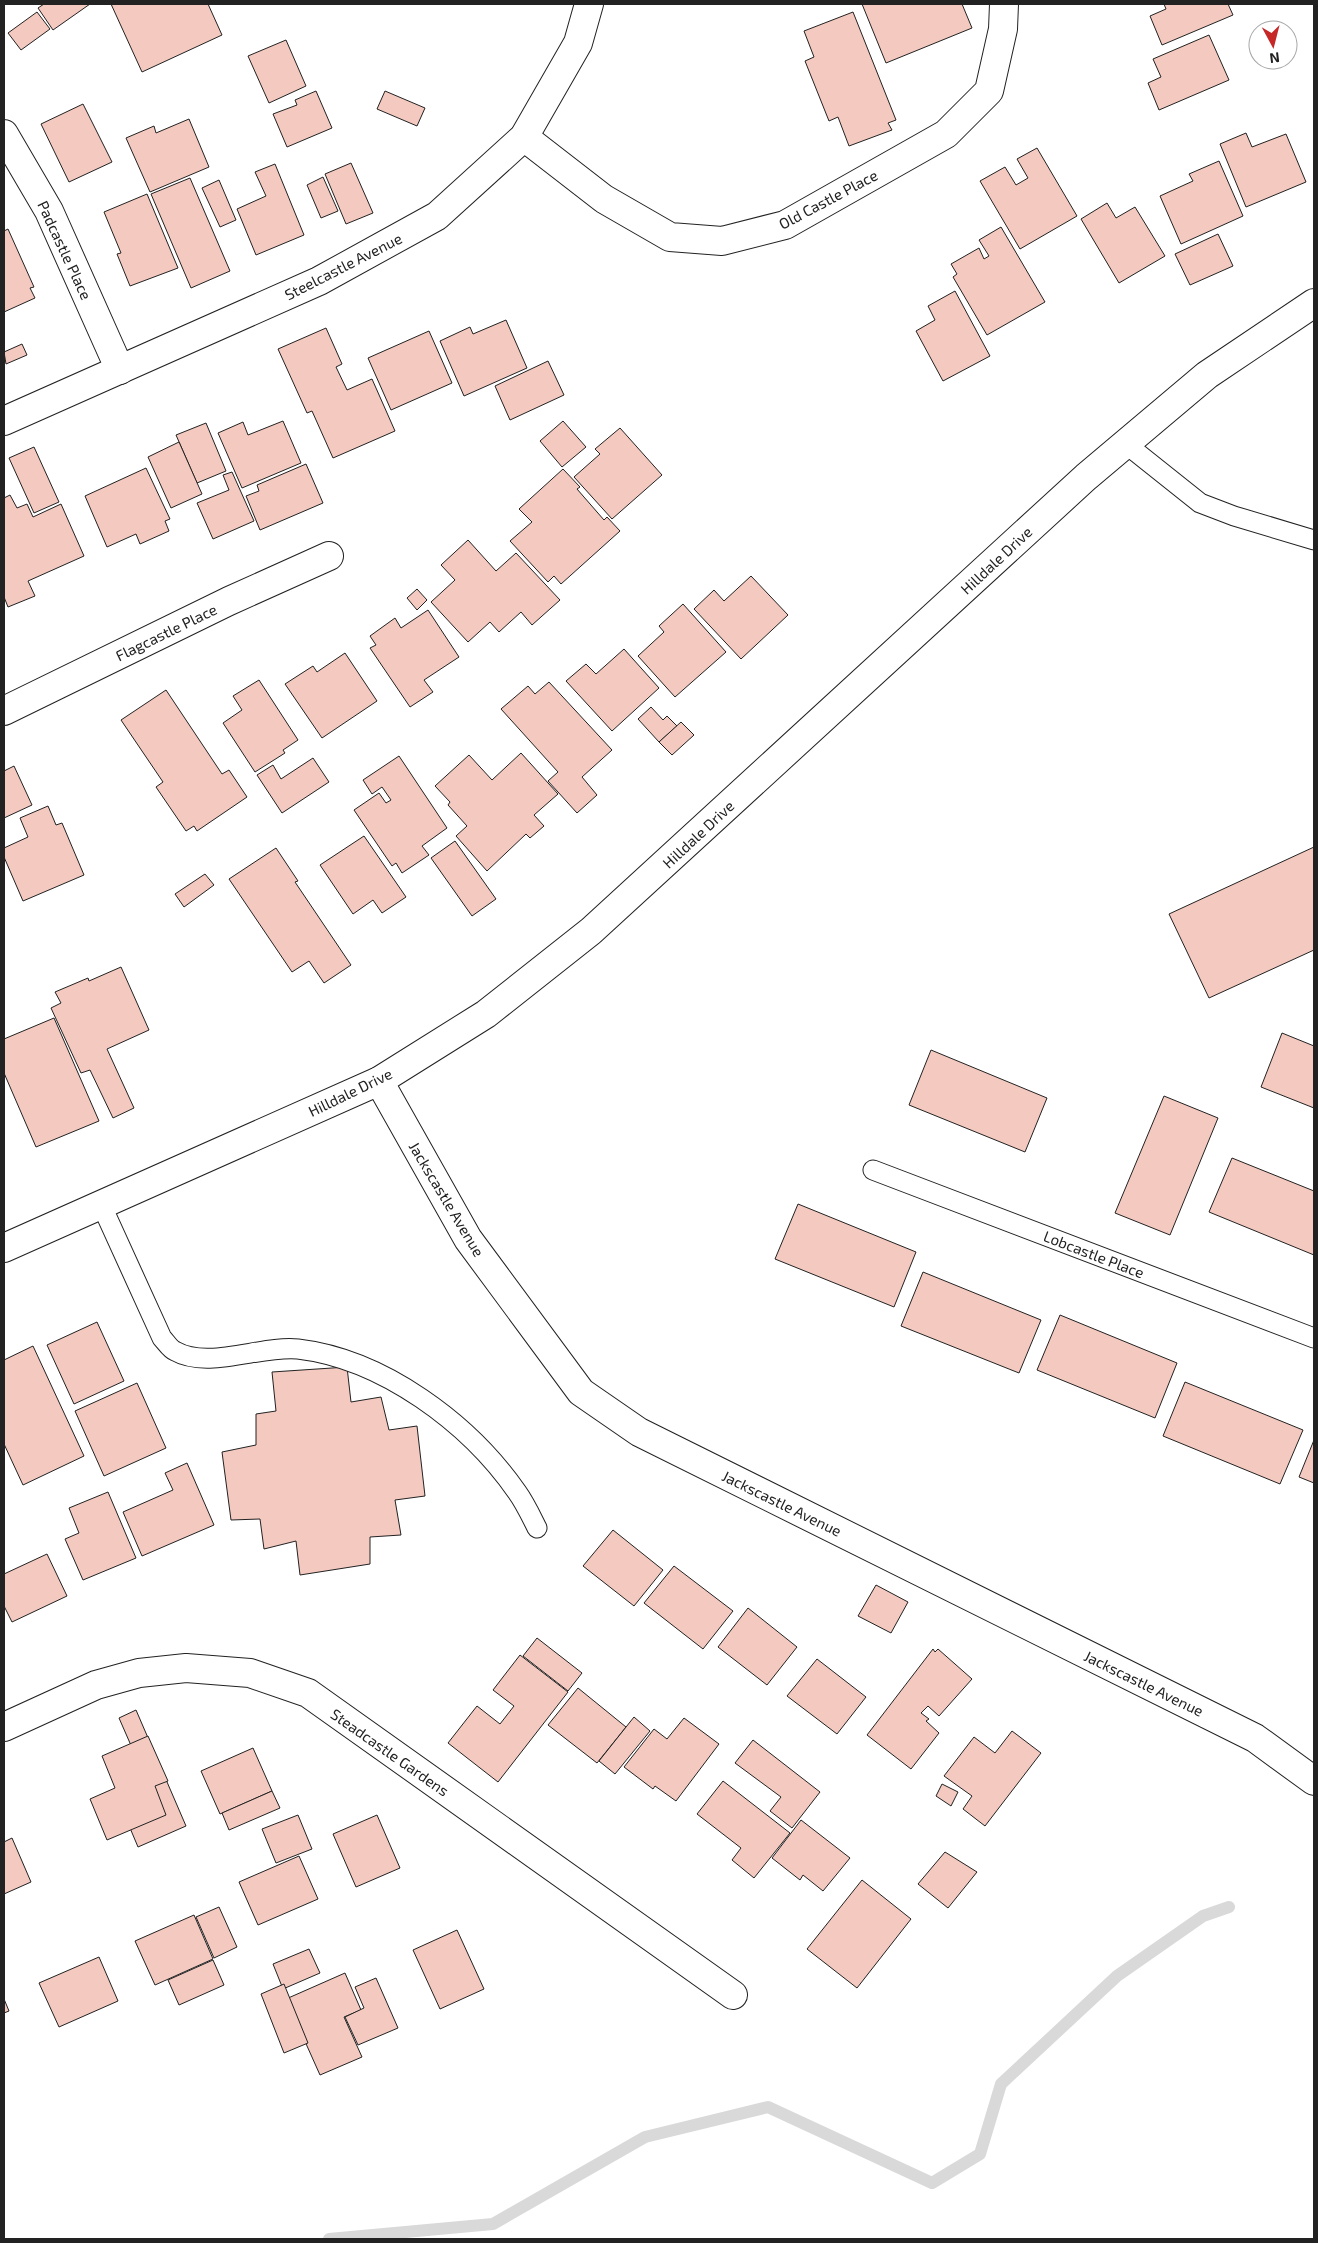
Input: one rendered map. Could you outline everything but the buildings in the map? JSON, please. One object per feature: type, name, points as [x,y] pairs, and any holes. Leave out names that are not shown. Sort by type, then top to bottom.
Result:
[{"type":"street","name":"Steelcastle Avenue","points":[[4,421],[319,281],[437,216],[524,137],[578,43],[590,4]]},
{"type":"street","name":"Old Castle Place","points":[[524,137],[604,199],[670,237],[722,241],[785,225],[946,134],[990,91],[1003,29],[1004,4]]},
{"type":"street","name":"Padcastle Place","points":[[4,134],[49,211],[120,370]]},
{"type":"street","name":"Hilldale Drive","points":[[4,1248],[379,1081],[486,1014],[591,931],[1086,477],[1207,375],[1314,303]]},
{"type":"street","name":"Flagcastle Place","points":[[4,711],[229,601],[329,556]]},
{"type":"street","name":"Jackscastle Avenue","points":[[379,1081],[468,1239],[581,1392],[638,1432],[1255,1738],[1314,1781]]},
{"type":"street","name":"Steadcastle Gardens","points":[[4,1727],[96,1685],[139,1673],[186,1668],[250,1673],[308,1693],[733,1995]]},
{"type":"lane","points":[[1126,444],[1200,503],[1234,516],[1314,540]]},
{"type":"lane","name":"Lobcastle Place","points":[[873,1170],[1314,1338]]},
{"type":"lane","points":[[101,1204],[162,1338],[173,1351],[188,1357],[217,1357],[296,1349],[339,1356],[385,1375],[451,1420],[497,1466],[518,1492],[537,1528]]},
{"type":"waterway","points":[[329,2239],[493,2224],[645,2137],[768,2107],[932,2183],[980,2154],[1001,2084],[1117,1976],[1203,1916],[1229,1907]]}]
